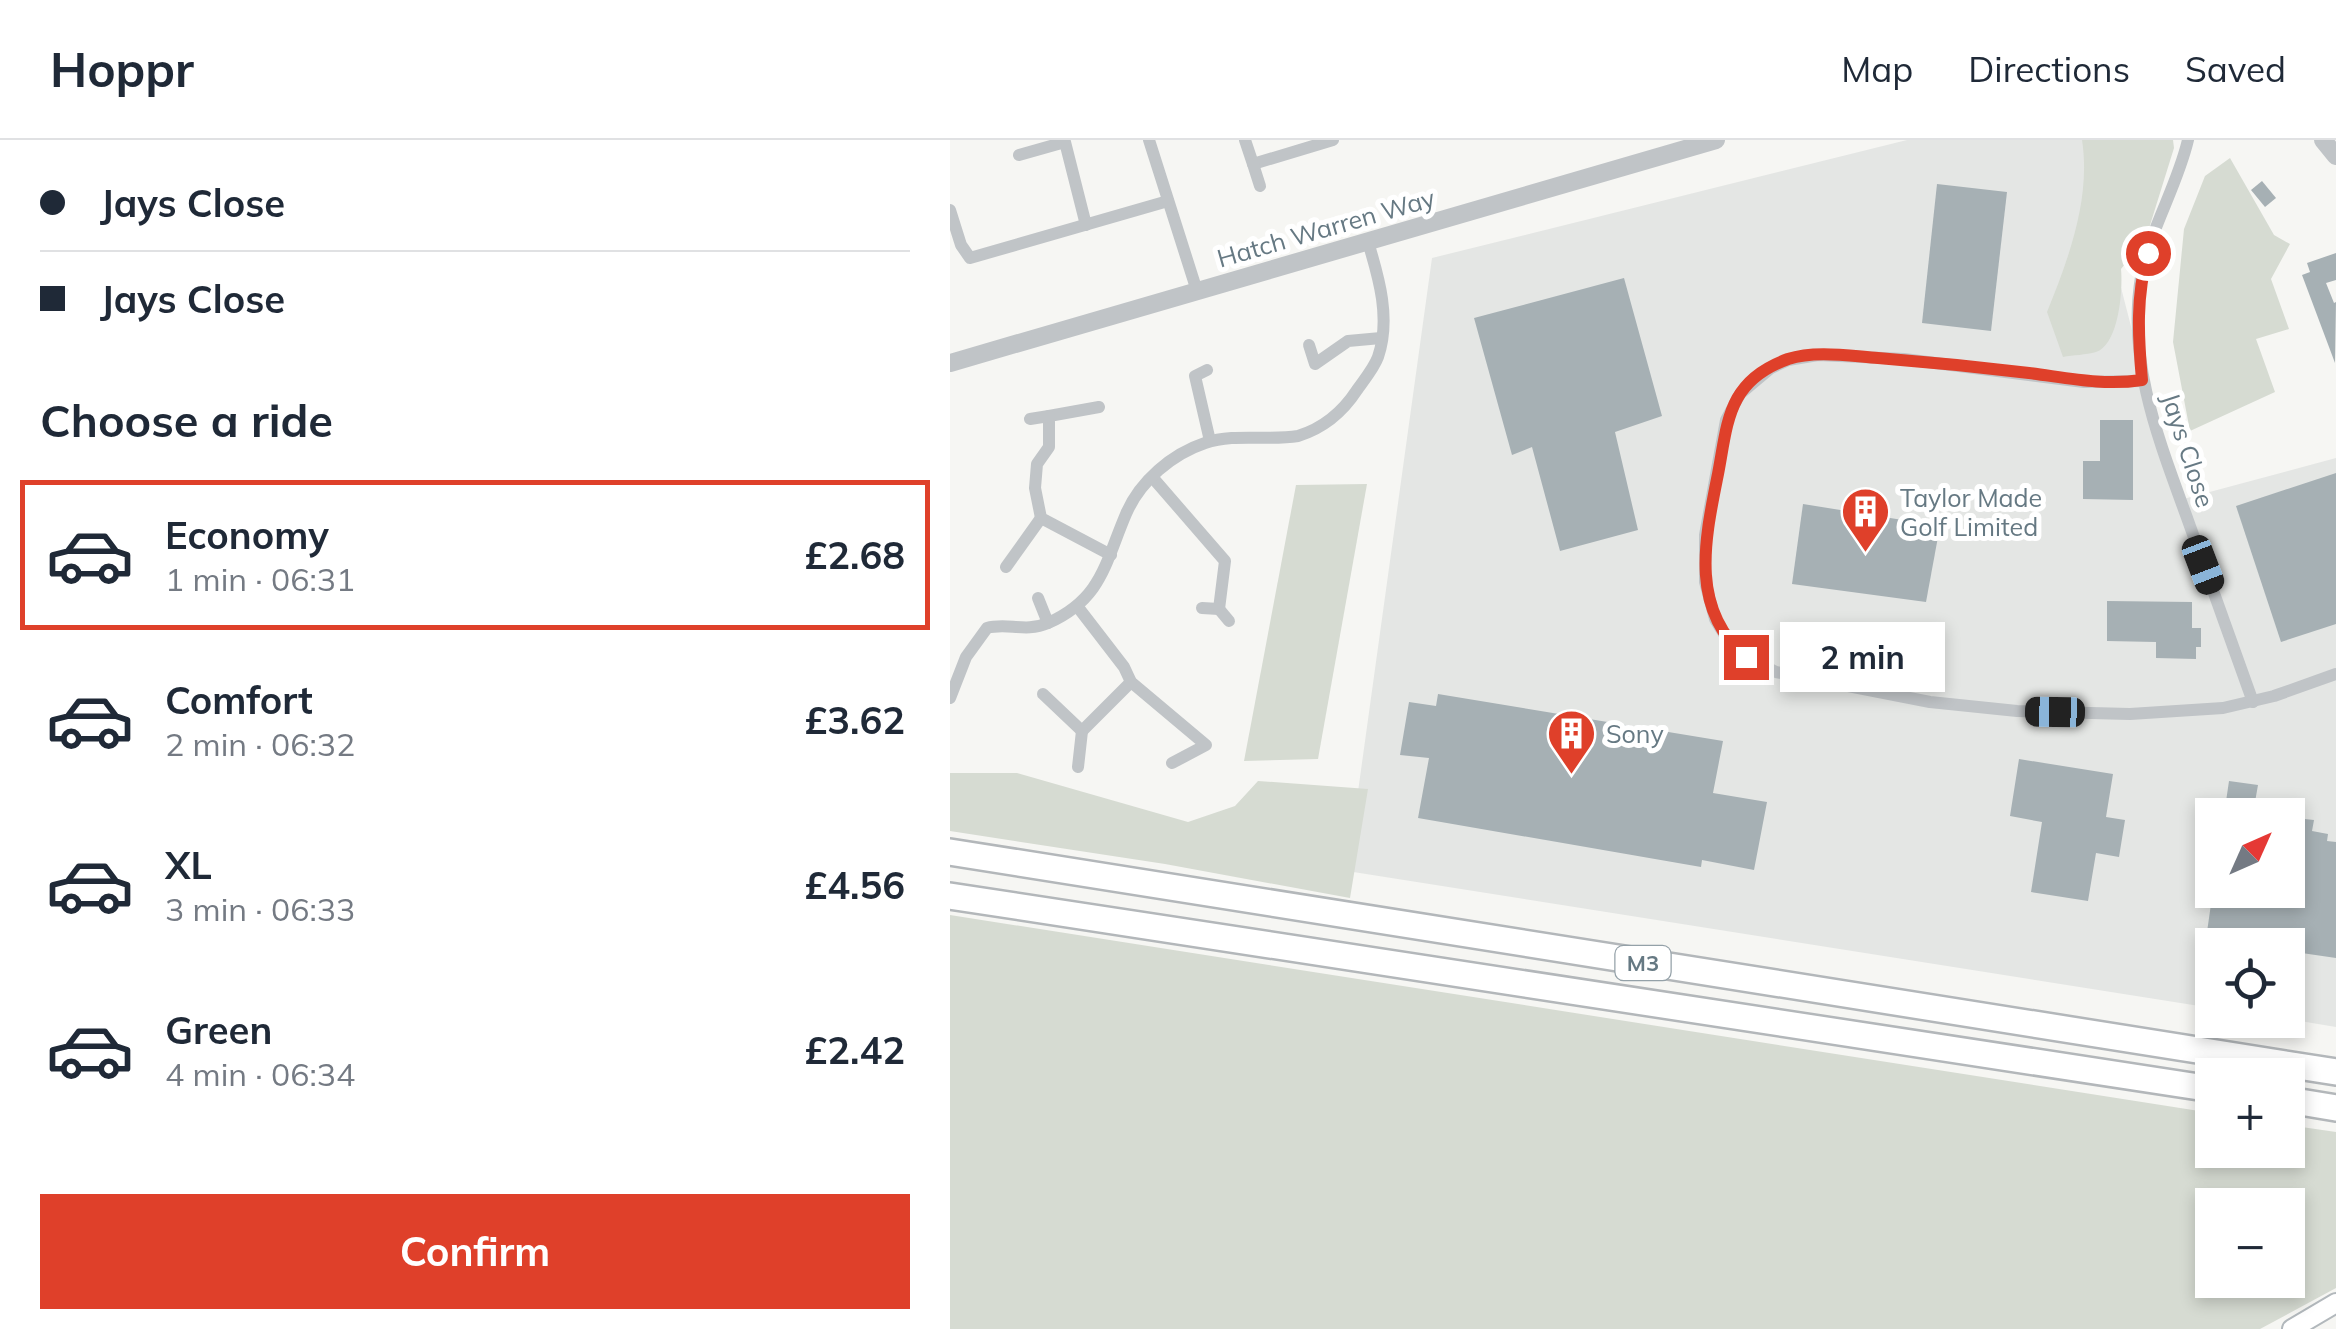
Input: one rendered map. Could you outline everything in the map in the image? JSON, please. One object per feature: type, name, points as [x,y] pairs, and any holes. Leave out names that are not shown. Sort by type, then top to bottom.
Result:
[{"type":"highway","name":"M3","points":[[950,852],[2336,1072]]},
{"type":"highway","name":"M3","points":[[950,896],[2195,1086]]},
{"type":"highway","points":[[2305,1103],[2336,1108]]},
{"type":"main road","points":[[2292,1329],[2336,1303]]},
{"type":"street","points":[[1149,140],[1197,291]]},
{"type":"street","points":[[1245,140],[1260,186]]},
{"type":"street","points":[[1253,164],[1333,140]]},
{"type":"street","name":"Hatch Warren Way","points":[[950,363],[1716,140]]},
{"type":"street","name":"Jays Close","points":[[2188,140],[2142,276],[2138,317],[2142,380],[2168,467],[2253,702]]},
{"type":"street","name":"Jays Close","points":[[2184,159],[2198,140]]},
{"type":"street","points":[[2323,140],[2336,156]]},
{"type":"street","points":[[1019,155],[1065,142],[1086,225]]},
{"type":"street","points":[[954,266],[970,258],[1168,202]]},
{"type":"street","points":[[950,210],[961,245],[970,258]]},
{"type":"street","points":[[950,698],[966,658],[987,628],[1035,628],[1077,606],[1097,584],[1127,513],[1164,465],[1210,441],[1298,436],[1338,415],[1378,359],[1382,338],[1383,298],[1368,242]]},
{"type":"street","points":[[1308,345],[1314,364],[1348,342],[1382,338]]},
{"type":"street","name":"Jays Close","points":[[2142,380],[2084,382],[1904,360],[1818,355],[1788,360],[1771,368],[1740,394],[1726,420],[1705,534],[1705,582],[1716,619],[1737,649],[1758,665],[1776,672],[1930,702],[2017,711],[2177,713],[2253,702],[2336,674]]},
{"type":"street","points":[[1179,377],[1201,373],[1210,441]]},
{"type":"street","points":[[1030,419],[1099,407]]},
{"type":"street","points":[[1006,567],[1041,518],[1035,488],[1037,464],[1049,447],[1049,416]]},
{"type":"street","points":[[1152,478],[1224,561],[1219,609]]},
{"type":"street","points":[[1041,518],[1111,555]]},
{"type":"street","points":[[1038,598],[1048,623]]},
{"type":"street","points":[[1077,606],[1124,666],[1131,682],[1206,746],[1172,763]]},
{"type":"street","points":[[1202,608],[1219,609],[1229,620]]},
{"type":"street","points":[[1078,767],[1082,731],[1131,682]]},
{"type":"street","points":[[1043,694],[1082,731]]},
{"type":"shaded area","points":[[1907,140],[2083,140],[2176,501],[2336,458],[2336,1027],[2305,1022],[2305,928],[2195,928],[2195,1005],[1347,871],[1432,258]]},
{"type":"shaded area","points":[[2082,140],[2173,140],[2174,148],[2146,238],[2121,269],[2120,302],[2110,339],[2096,352],[2063,357],[2047,312],[2081,206]]},
{"type":"shaded area","points":[[2230,158],[2274,235],[2290,244],[2271,279],[2289,329],[2256,339],[2275,392],[2190,431],[2173,342],[2184,229],[2205,176]]},
{"type":"shaded area","points":[[1367,484],[1318,759],[1244,761],[1296,485]]},
{"type":"shaded area","points":[[950,773],[1017,773],[1188,822],[1235,806],[1258,781],[1368,789],[1350,898],[950,831]]},
{"type":"shaded area","points":[[950,915],[2195,1110],[2195,1168],[2305,1168],[2305,1127],[2336,1132],[2336,1288],[2260,1329],[950,1329]]},
{"type":"building","points":[[2262,181],[2276,198],[2265,207],[2251,190]]},
{"type":"building","points":[[1937,184],[2007,192],[1991,331],[1922,323]]},
{"type":"building","points":[[2336,253],[2336,280],[2326,283],[2336,302],[2335,363],[2302,275],[2310,272],[2307,263]]},
{"type":"building","points":[[1624,278],[1662,416],[1615,432],[1638,530],[1560,551],[1532,447],[1512,455],[1474,318]]},
{"type":"building","points":[[2100,420],[2133,420],[2133,500],[2083,499],[2083,461],[2100,461]]},
{"type":"building","points":[[2336,473],[2336,624],[2281,642],[2236,506]]},
{"type":"building","name":"Taylor Made Golf Limited","points":[[1803,504],[1940,526],[1926,602],[1792,584]]},
{"type":"building","points":[[2107,601],[2192,602],[2192,628],[2201,628],[2201,647],[2196,647],[2196,659],[2156,658],[2156,642],[2107,641]]},
{"type":"building","name":"Sony","points":[[1438,694],[1723,741],[1713,793],[1767,802],[1754,870],[1702,860],[1701,867],[1418,818],[1429,758],[1400,755],[1409,702],[1436,706]]},
{"type":"building","points":[[2019,759],[2113,774],[2106,817],[2125,820],[2119,857],[2096,853],[2088,901],[2031,892],[2042,822],[2010,816]]},
{"type":"building","points":[[2229,781],[2258,785],[2256,798],[2226,798]]},
{"type":"building","points":[[2305,819],[2314,820],[2312,831],[2328,834],[2327,841],[2336,842],[2336,958],[2305,953],[2305,928],[2208,928],[2210,908],[2305,908]]},
{"type":"place","name":"Taylor Made Golf Limited","points":[[1865,554]]},
{"type":"place","name":"Sony","points":[[1571,776]]},
{"type":"route","points":[[1746,657],[1726,637],[1709,600],[1705,534],[1726,420],[1748,385],[1788,360],[1818,355],[1904,360],[2084,382],[2142,380],[2138,300],[2148,253]]}]
